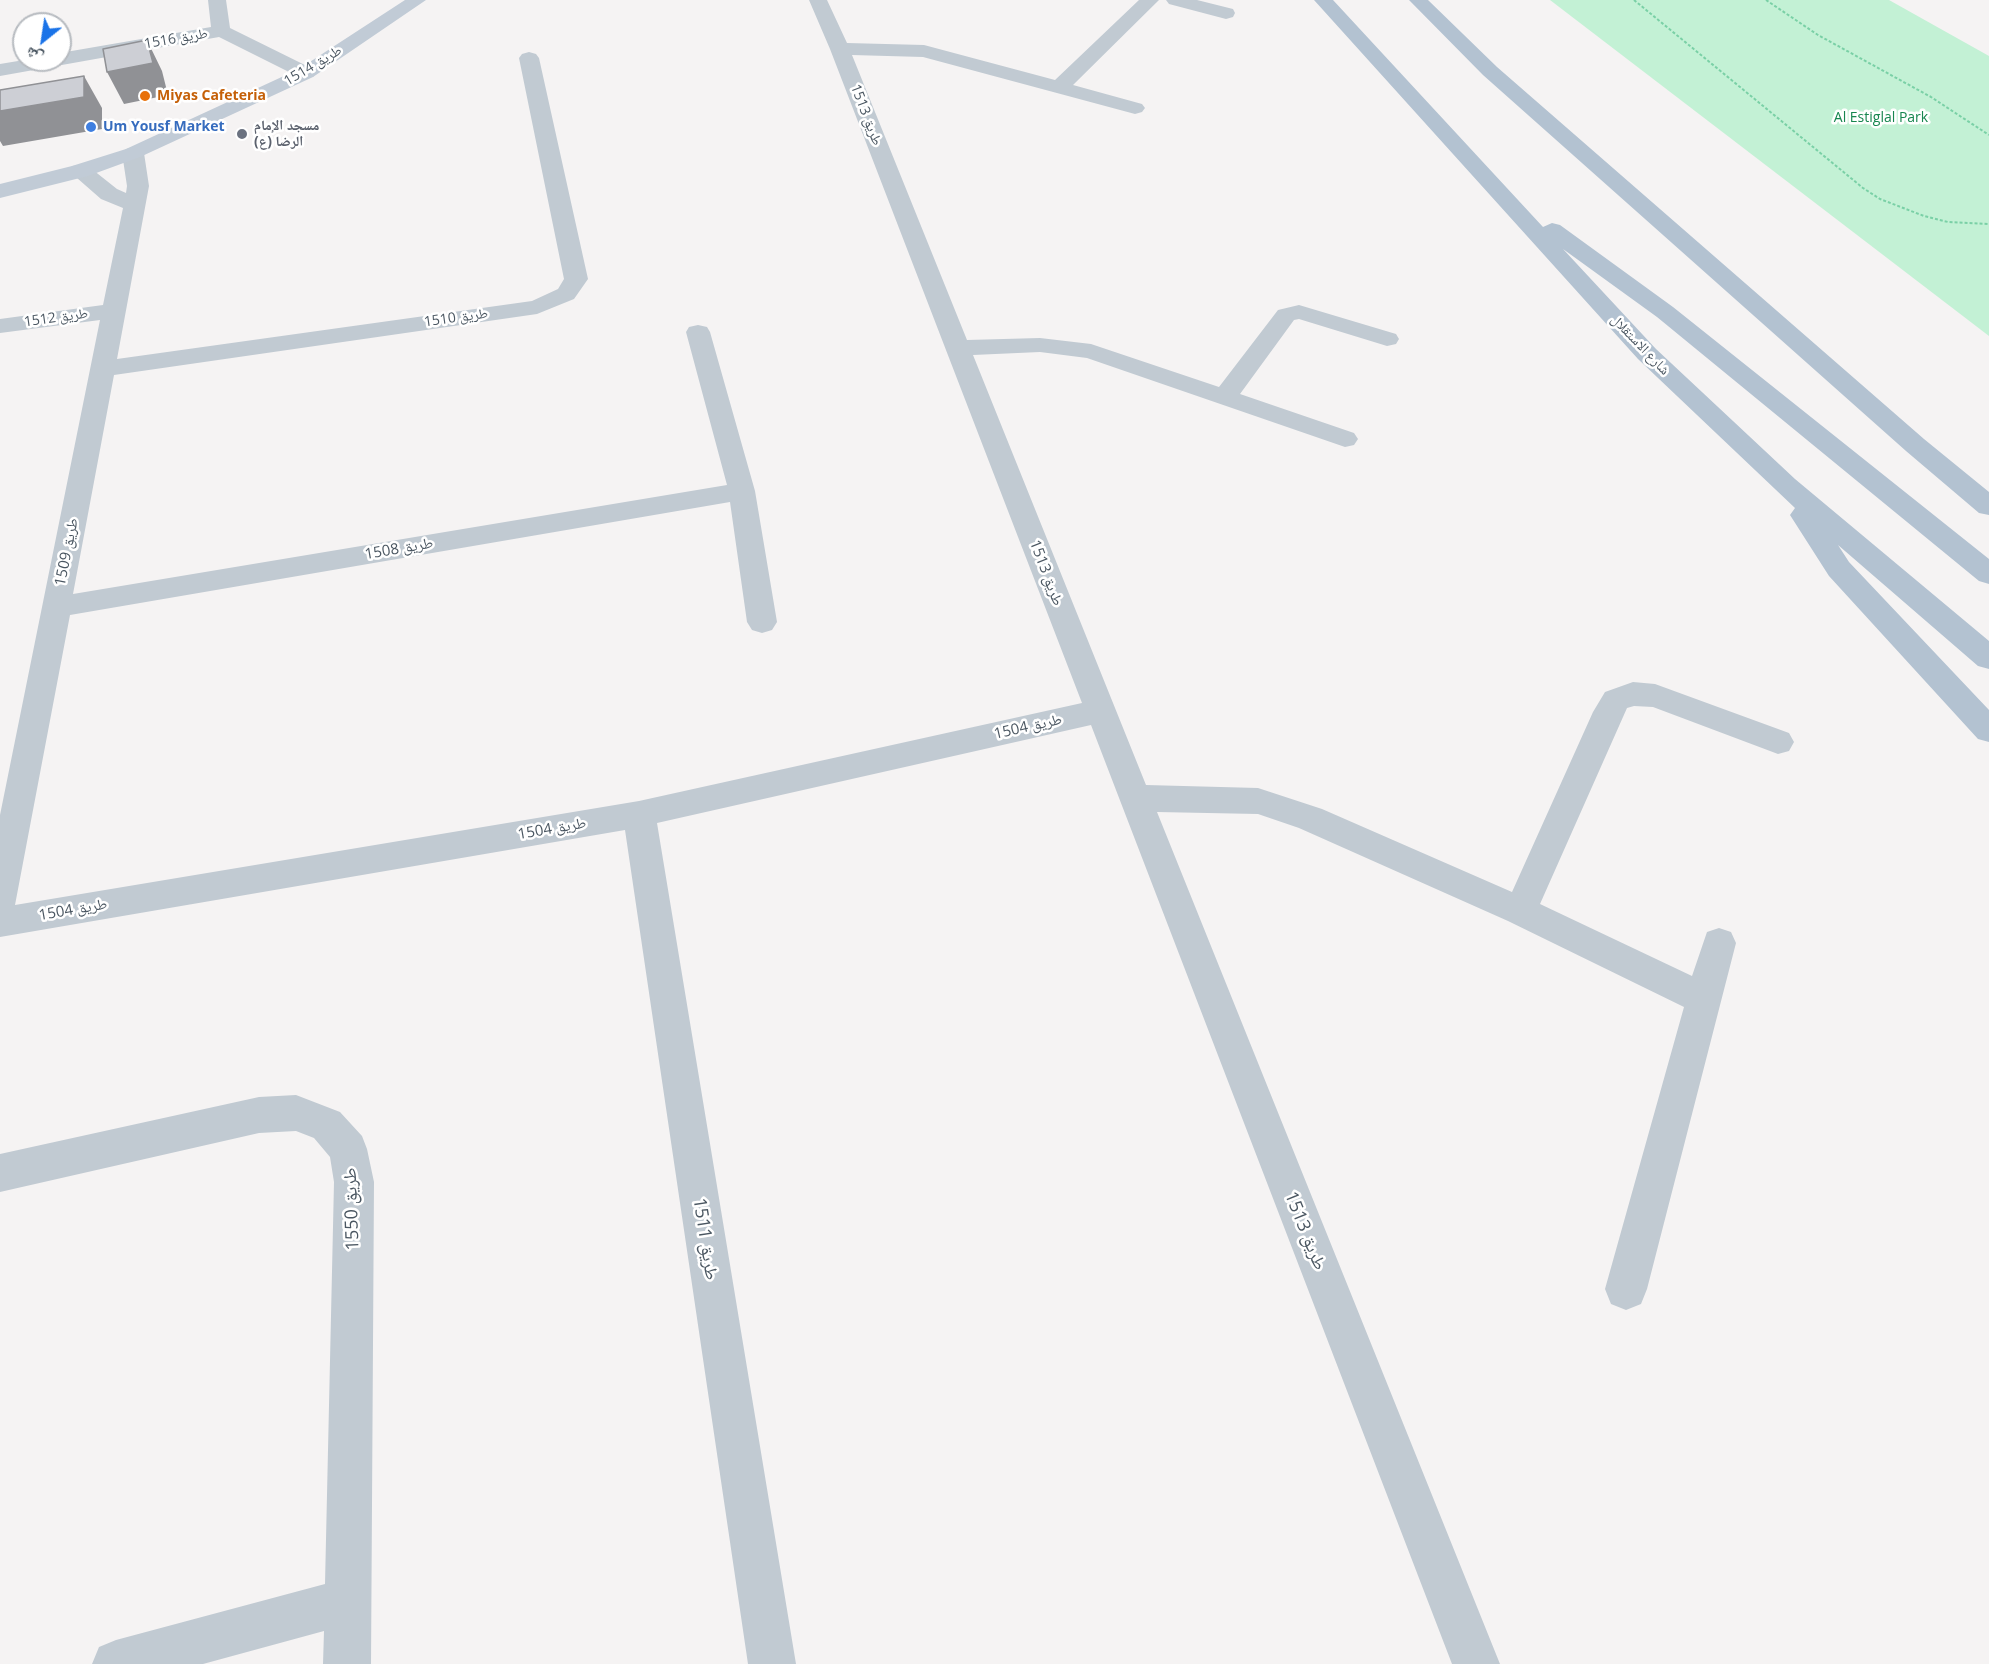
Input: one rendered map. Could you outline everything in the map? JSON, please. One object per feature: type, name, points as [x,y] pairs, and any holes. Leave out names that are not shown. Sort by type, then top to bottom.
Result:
[{"type":"main road","name":"شارع الاستقلال","points":[[1323,0],[1647,354],[1785,485],[1989,658]]},
{"type":"main road","points":[[1418,0],[1490,71],[1915,445],[1989,507]]},
{"type":"main road","points":[[1490,185],[1665,312],[1989,574]]},
{"type":"main road","points":[[1915,445],[1989,490]]},
{"type":"main road","points":[[1785,485],[1839,569],[1989,730]]},
{"type":"street","points":[[217,0],[221,31],[306,74]]},
{"type":"street","name":"طريق 1514","points":[[0,191],[80,171],[133,153],[306,74],[417,0]]},
{"type":"street","name":"طريق 1513","points":[[818,0],[840,49],[1476,1664]]},
{"type":"street","points":[[1060,87],[1150,0]]},
{"type":"street","points":[[1175,0],[1226,12]]},
{"type":"street","name":"طريق 1516","points":[[72,58],[221,31]]},
{"type":"street","points":[[840,49],[924,51],[1135,108]]},
{"type":"street","name":"طريق 1510","points":[[102,369],[537,307],[566,294],[576,279],[529,58]]},
{"type":"street","name":"طريق 1509","points":[[0,900],[112,311],[138,186],[133,153]]},
{"type":"street","points":[[80,171],[110,194],[133,204]]},
{"type":"street","name":"طريق 1512","points":[[0,326],[112,311]]},
{"type":"street","points":[[1224,397],[1286,315],[1299,312],[1387,339]]},
{"type":"street","points":[[698,332],[742,491],[762,622]]},
{"type":"street","points":[[957,348],[1040,345],[1091,351],[1345,440]]},
{"type":"street","name":"طريق 1508","points":[[56,607],[742,491]]},
{"type":"street","points":[[1520,911],[1608,712],[1616,700],[1633,694],[1655,696],[1778,742]]},
{"type":"street","name":"طريق 1504","points":[[0,922],[639,814],[1100,711]]},
{"type":"street","points":[[1134,798],[1258,801],[1310,818],[1520,911],[1704,999]]},
{"type":"street","name":"طريق 1511","points":[[639,814],[772,1664]]},
{"type":"street","points":[[1626,1289],[1719,943]]},
{"type":"street","name":"طريق 1550","points":[[0,1173],[259,1115],[296,1113],[327,1125],[348,1149],[354,1182],[347,1664]]},
{"type":"street","points":[[116,1664],[348,1601]]},
{"type":"path","points":[[1634,0],[1872,194],[1924,216],[1948,222],[1989,224]]},
{"type":"path","points":[[1766,0],[1818,35],[1921,91],[1989,135]]},
{"type":"green space","name":"Al Estiglal Park","points":[[1550,0],[1889,0],[1989,56],[1989,336]]},
{"type":"building","points":[[147,40],[153,63],[107,72],[103,49]]},
{"type":"building","points":[[84,76],[84,97],[0,111],[0,90]]},
{"type":"place","name":"Miyas Cafeteria","points":[[145,96]]},
{"type":"place","name":"Um Yousf Market","points":[[91,127]]},
{"type":"place","name":"مسجد الإمام الرضا (ع)","points":[[242,134]]}]
